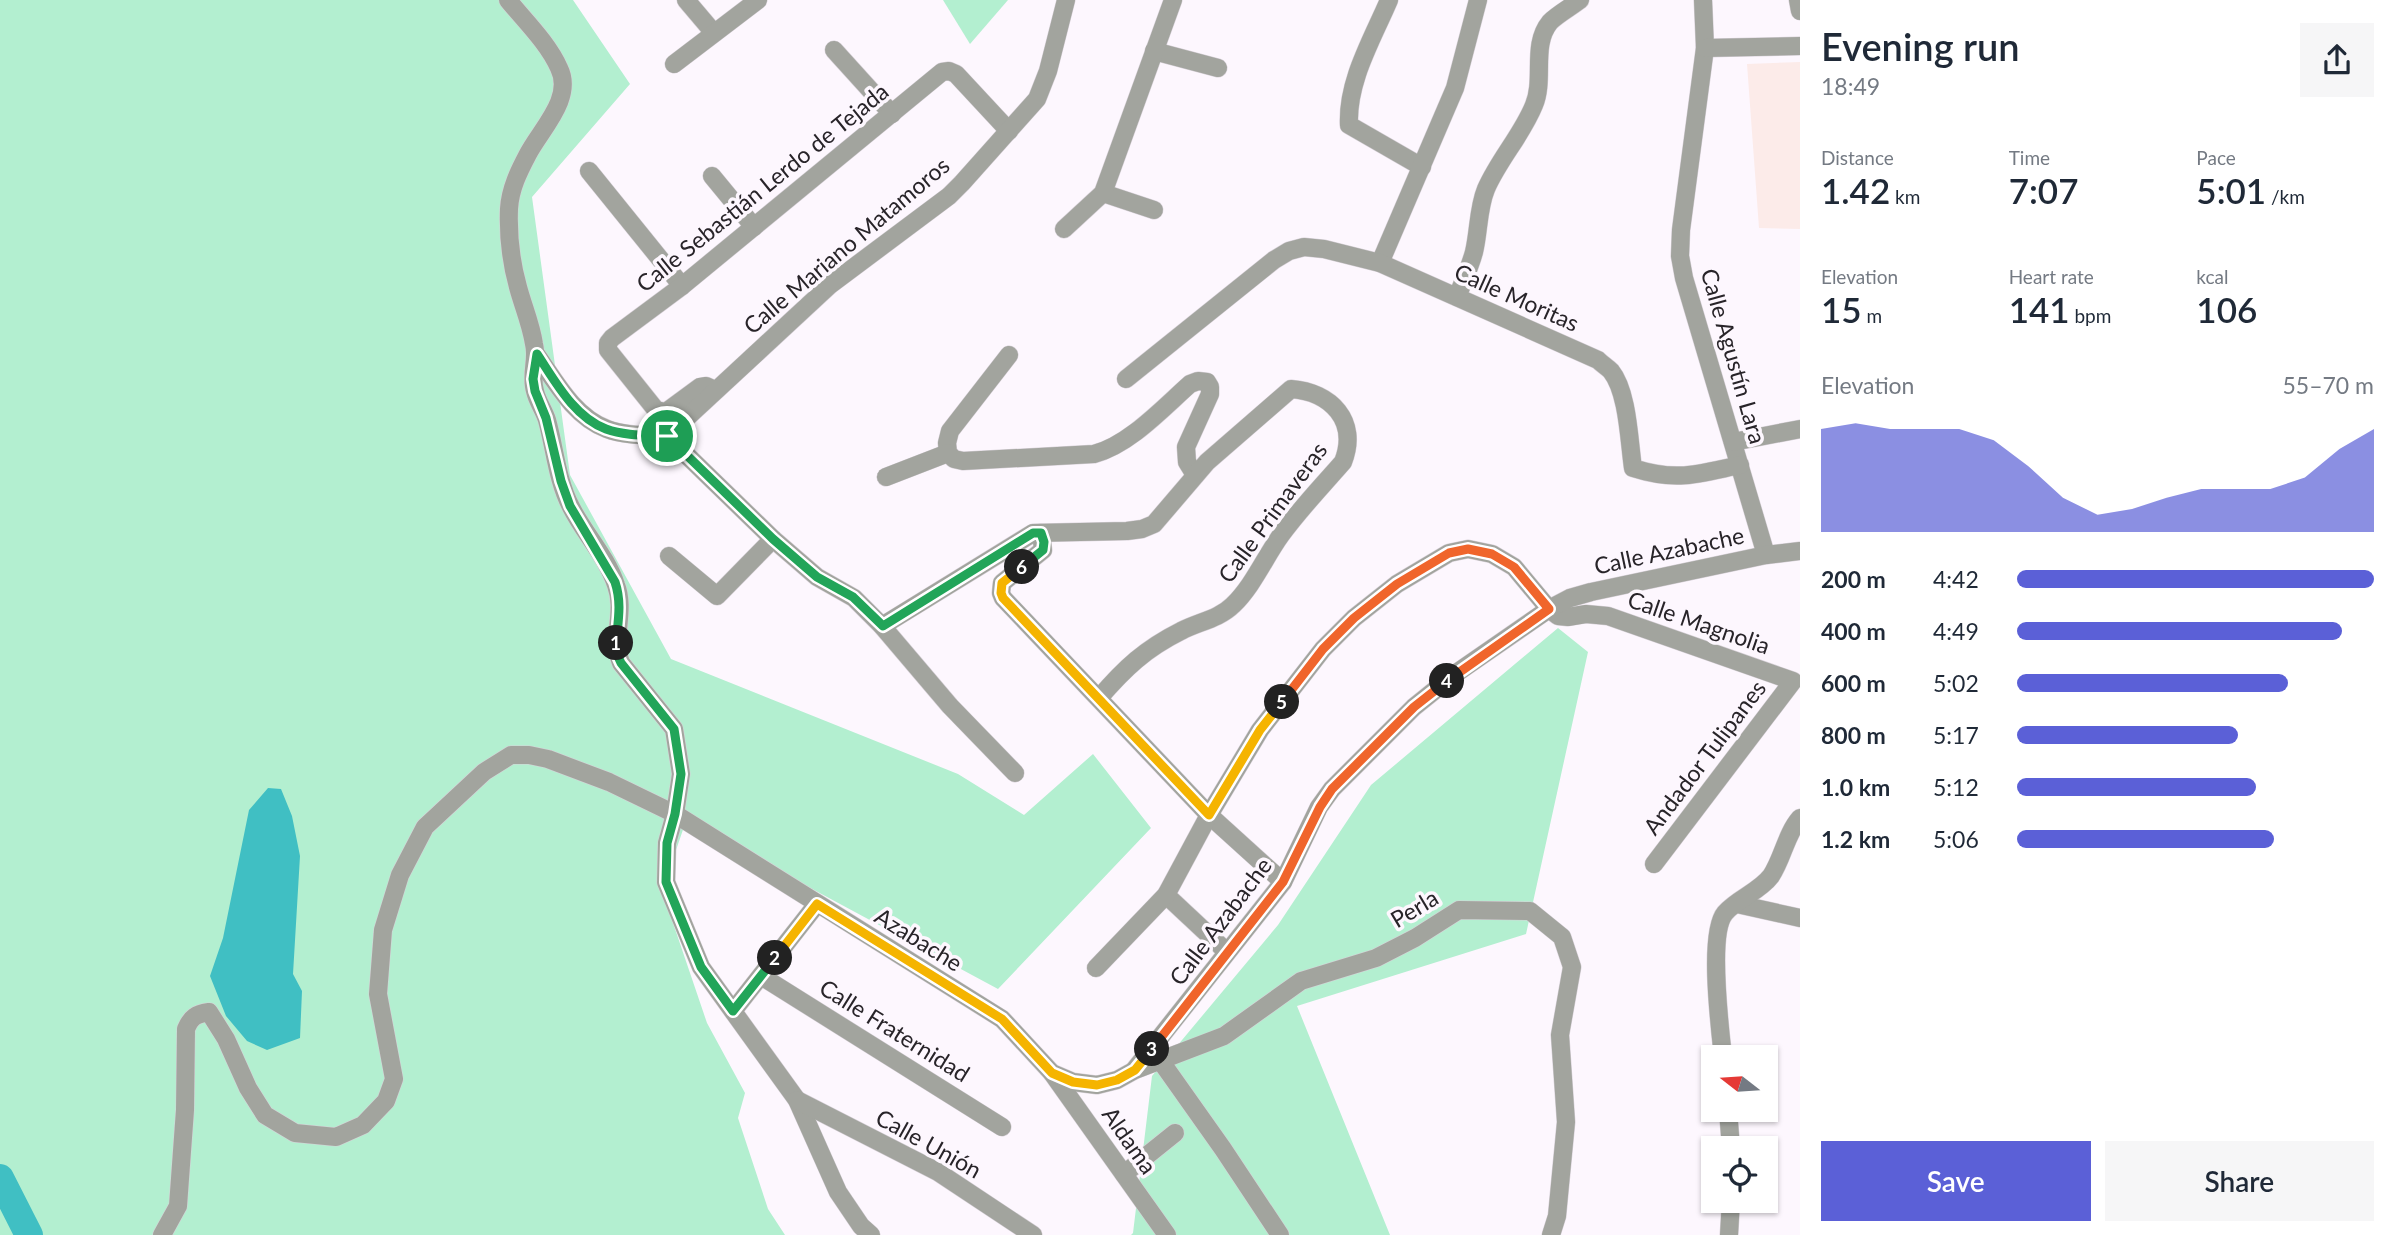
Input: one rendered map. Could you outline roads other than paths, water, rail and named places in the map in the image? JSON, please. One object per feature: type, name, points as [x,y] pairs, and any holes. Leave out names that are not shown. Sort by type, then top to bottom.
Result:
[{"type":"street","points":[[508,0],[550,53],[560,69],[563,81],[556,109],[529,152],[516,180],[509,206],[509,241],[517,285],[537,354],[561,390],[592,423],[608,430],[667,436],[773,539],[817,577],[853,597],[883,626],[950,706],[1015,773]]},
{"type":"street","points":[[686,0],[714,33]]},
{"type":"street","points":[[674,64],[758,0]]},
{"type":"street","name":"Calle Mariano Matamoros","points":[[667,436],[830,285],[948,196],[1009,131],[1037,99],[1044,86],[1066,0]]},
{"type":"street","points":[[1064,229],[1103,193],[1173,0]]},
{"type":"street","points":[[1389,0],[1352,89],[1348,108],[1349,125],[1422,167]]},
{"type":"street","points":[[1380,263],[1455,88],[1478,0]]},
{"type":"street","points":[[1457,297],[1474,252],[1482,200],[1487,186],[1536,102],[1543,34],[1551,22],[1580,0]]},
{"type":"street","name":"Calle Agustín Lara","points":[[1703,0],[1705,48],[1681,230],[1680,256],[1684,278],[1766,555]]},
{"type":"street","points":[[1798,0],[1800,11]]},
{"type":"street","points":[[1705,48],[1800,46]]},
{"type":"street","points":[[834,50],[892,114]]},
{"type":"street","points":[[1154,51],[1218,68]]},
{"type":"street","name":"Calle Sebastián Lerdo de Tejada","points":[[715,390],[706,386],[700,387],[666,412],[656,410],[608,350],[608,343],[682,286],[942,72],[956,74],[1009,131]]},
{"type":"street","points":[[589,172],[682,286]]},
{"type":"street","points":[[712,176],[754,227]]},
{"type":"street","points":[[1103,193],[1154,210]]},
{"type":"street","name":"Calle Moritas","points":[[1126,379],[1274,260],[1289,251],[1304,247],[1324,249],[1380,263],[1598,360],[1611,372],[1623,401],[1633,468],[1669,477],[1740,465]]},
{"type":"street","points":[[537,354],[533,379],[535,391],[546,418],[561,481],[570,506],[615,582],[620,596],[616,652],[621,663],[674,729],[681,774],[667,843],[666,882],[701,967],[797,1100],[838,1192],[870,1235]]},
{"type":"street","points":[[1009,355],[950,431],[948,453],[954,459],[963,461],[1094,454],[1109,450],[1198,381],[1207,382],[1210,394],[1186,447],[1185,455],[1195,475]]},
{"type":"street","name":"Calle Primaveras","points":[[883,626],[1033,533],[1142,529],[1154,524],[1195,475],[1291,389],[1307,390],[1328,400],[1341,415],[1349,435],[1348,450],[1343,462],[1282,533],[1242,595],[1221,614],[1151,646],[1129,664],[1099,698]]},
{"type":"street","points":[[1732,442],[1800,429]]},
{"type":"street","points":[[886,477],[948,453]]},
{"type":"street","points":[[1041,533],[1043,550],[1002,583],[1001,593],[1209,815],[1283,882]]},
{"type":"street","points":[[669,556],[717,596],[773,539]]},
{"type":"street","points":[[1097,968],[1166,895],[1209,815],[1260,730],[1323,649],[1354,618],[1408,578],[1449,553],[1468,549],[1492,554],[1514,567],[1549,609]]},
{"type":"street","name":"Calle Azabache","points":[[1135,1070],[1283,882],[1320,807],[1332,789],[1414,707],[1455,674],[1549,609],[1570,598],[1766,555],[1800,551]]},
{"type":"street","name":"Calle Magnolia","points":[[1549,609],[1558,616],[1608,616],[1793,681]]},
{"type":"street","name":"Andador Tulipanes","points":[[1654,864],[1793,681]]},
{"type":"street","name":"Azabache","points":[[162,1235],[177,1206],[185,1110],[186,1029],[190,1020],[197,1014],[209,1012],[265,1115],[295,1133],[335,1137],[363,1125],[386,1101],[394,1079],[378,994],[383,930],[400,875],[425,827],[484,772],[510,755],[529,755],[609,782],[675,814],[1002,1019],[1052,1073],[1073,1082],[1097,1085],[1117,1080],[1135,1070]]},
{"type":"street","points":[[1722,1045],[1718,1001],[1719,923],[1725,913],[1769,878],[1800,818]]},
{"type":"street","points":[[1166,895],[1227,953]]},
{"type":"street","points":[[733,1011],[817,904]]},
{"type":"street","points":[[1737,904],[1800,918]]},
{"type":"street","name":"Perla","points":[[1135,1070],[1224,1036],[1301,981],[1376,958],[1415,938],[1458,910],[1531,911],[1562,936],[1572,967],[1560,1035],[1566,1122],[1557,1216],[1551,1235]]},
{"type":"street","name":"Calle Fraternidad","points":[[761,976],[1002,1127]]},
{"type":"street","points":[[1160,1060],[1280,1235]]},
{"type":"street","name":"Aldama","points":[[1052,1073],[1167,1235]]},
{"type":"street","name":"Calle Unión","points":[[797,1100],[938,1172],[1033,1235]]},
{"type":"street","points":[[1124,1174],[1175,1133]]},
{"type":"street","points":[[1728,1235],[1730,1213]]},
{"type":"water","points":[[268,788],[281,789],[292,816],[300,856],[293,974],[302,991],[300,1038],[267,1050],[247,1041],[226,1016],[210,976],[223,938],[249,810]]},
{"type":"waterway","points":[[0,1178],[29,1235]]}]
